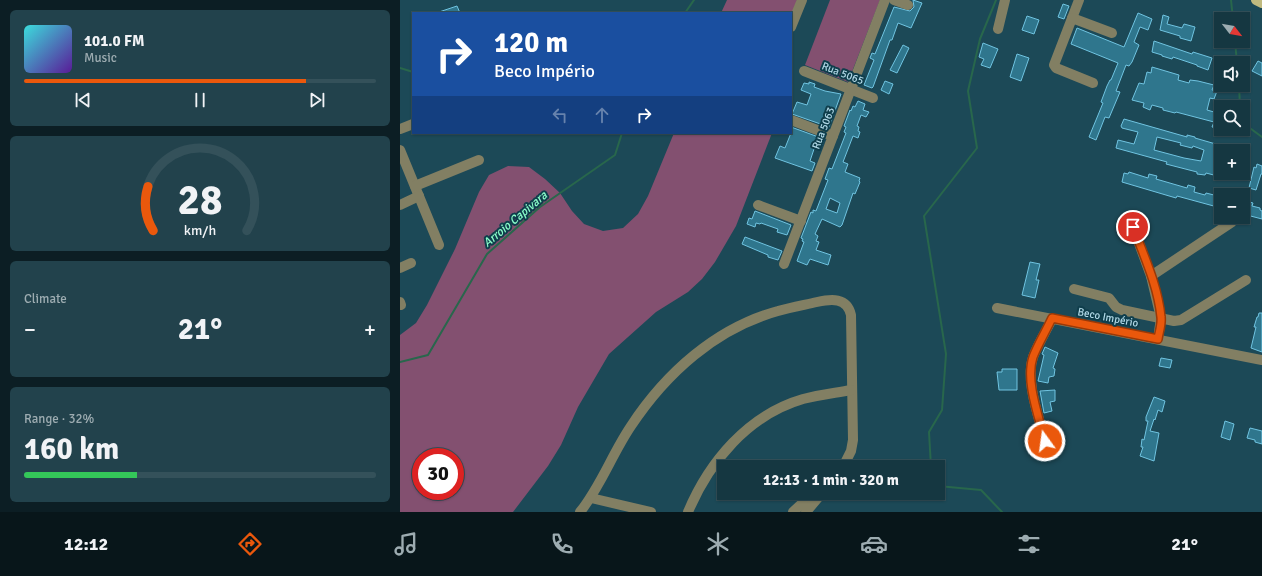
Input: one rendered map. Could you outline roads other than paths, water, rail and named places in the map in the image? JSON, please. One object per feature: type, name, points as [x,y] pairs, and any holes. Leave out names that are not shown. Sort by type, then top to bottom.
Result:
[{"type":"main road","points":[[1256,0],[1262,3]]},
{"type":"street","points":[[792,25],[802,0]]},
{"type":"street","name":"Rua 5063","points":[[784,264],[885,0]]},
{"type":"street","points":[[894,0],[908,5]]},
{"type":"street","points":[[998,29],[1005,0]]},
{"type":"street","points":[[1079,0],[1054,65],[1056,68],[1092,83]]},
{"type":"street","points":[[1072,18],[1112,33]]},
{"type":"street","name":"Rua 5065","points":[[804,71],[874,98]]},
{"type":"street","points":[[792,120],[833,136]]},
{"type":"street","points":[[400,129],[412,124]]},
{"type":"street","points":[[400,150],[439,245]]},
{"type":"street","points":[[415,186],[479,160]]},
{"type":"street","points":[[400,205],[419,196]]},
{"type":"street","points":[[758,205],[801,221]]},
{"type":"street","points":[[1151,276],[1229,224]]},
{"type":"street","points":[[1133,227],[1151,276],[1161,318],[1158,339]]},
{"type":"street","points":[[400,268],[411,263]]},
{"type":"street","points":[[1074,289],[1109,298],[1116,307],[1122,310],[1174,321],[1181,320],[1246,280]]},
{"type":"street","points":[[580,512],[591,498],[630,426],[659,387],[694,354],[740,326],[778,311],[828,300],[838,300],[844,303],[851,315],[853,440],[851,451],[846,460]]},
{"type":"street","name":"Beco Império","points":[[996,308],[1262,360]]},
{"type":"street","points":[[1045,441],[1033,396],[1030,373],[1033,358],[1052,318]]},
{"type":"street","points":[[688,512],[701,485],[720,456],[740,435],[756,423],[786,405],[801,400],[851,390]]},
{"type":"street","points":[[591,498],[651,512]]},
{"type":"street","points":[[793,512],[806,500]]},
{"type":"street","points":[[806,512],[816,500]]},
{"type":"waterway","name":"Arroio Capivara","points":[[686,12],[694,0]]},
{"type":"waterway","points":[[931,460],[929,432],[942,410],[946,354],[924,216],[977,148],[968,91],[980,39],[996,0]]},
{"type":"waterway","points":[[1231,0],[1232,12]]},
{"type":"waterway","points":[[1236,48],[1236,56]]},
{"type":"waterway","points":[[400,68],[412,72]]},
{"type":"waterway","points":[[1239,92],[1240,100]]},
{"type":"waterway","points":[[1250,128],[1262,137]]},
{"type":"waterway","name":"Arroio Capivara","points":[[400,362],[428,355],[487,254],[540,207],[615,155],[622,134]]},
{"type":"waterway","points":[[945,487],[981,490],[1002,512]]}]
